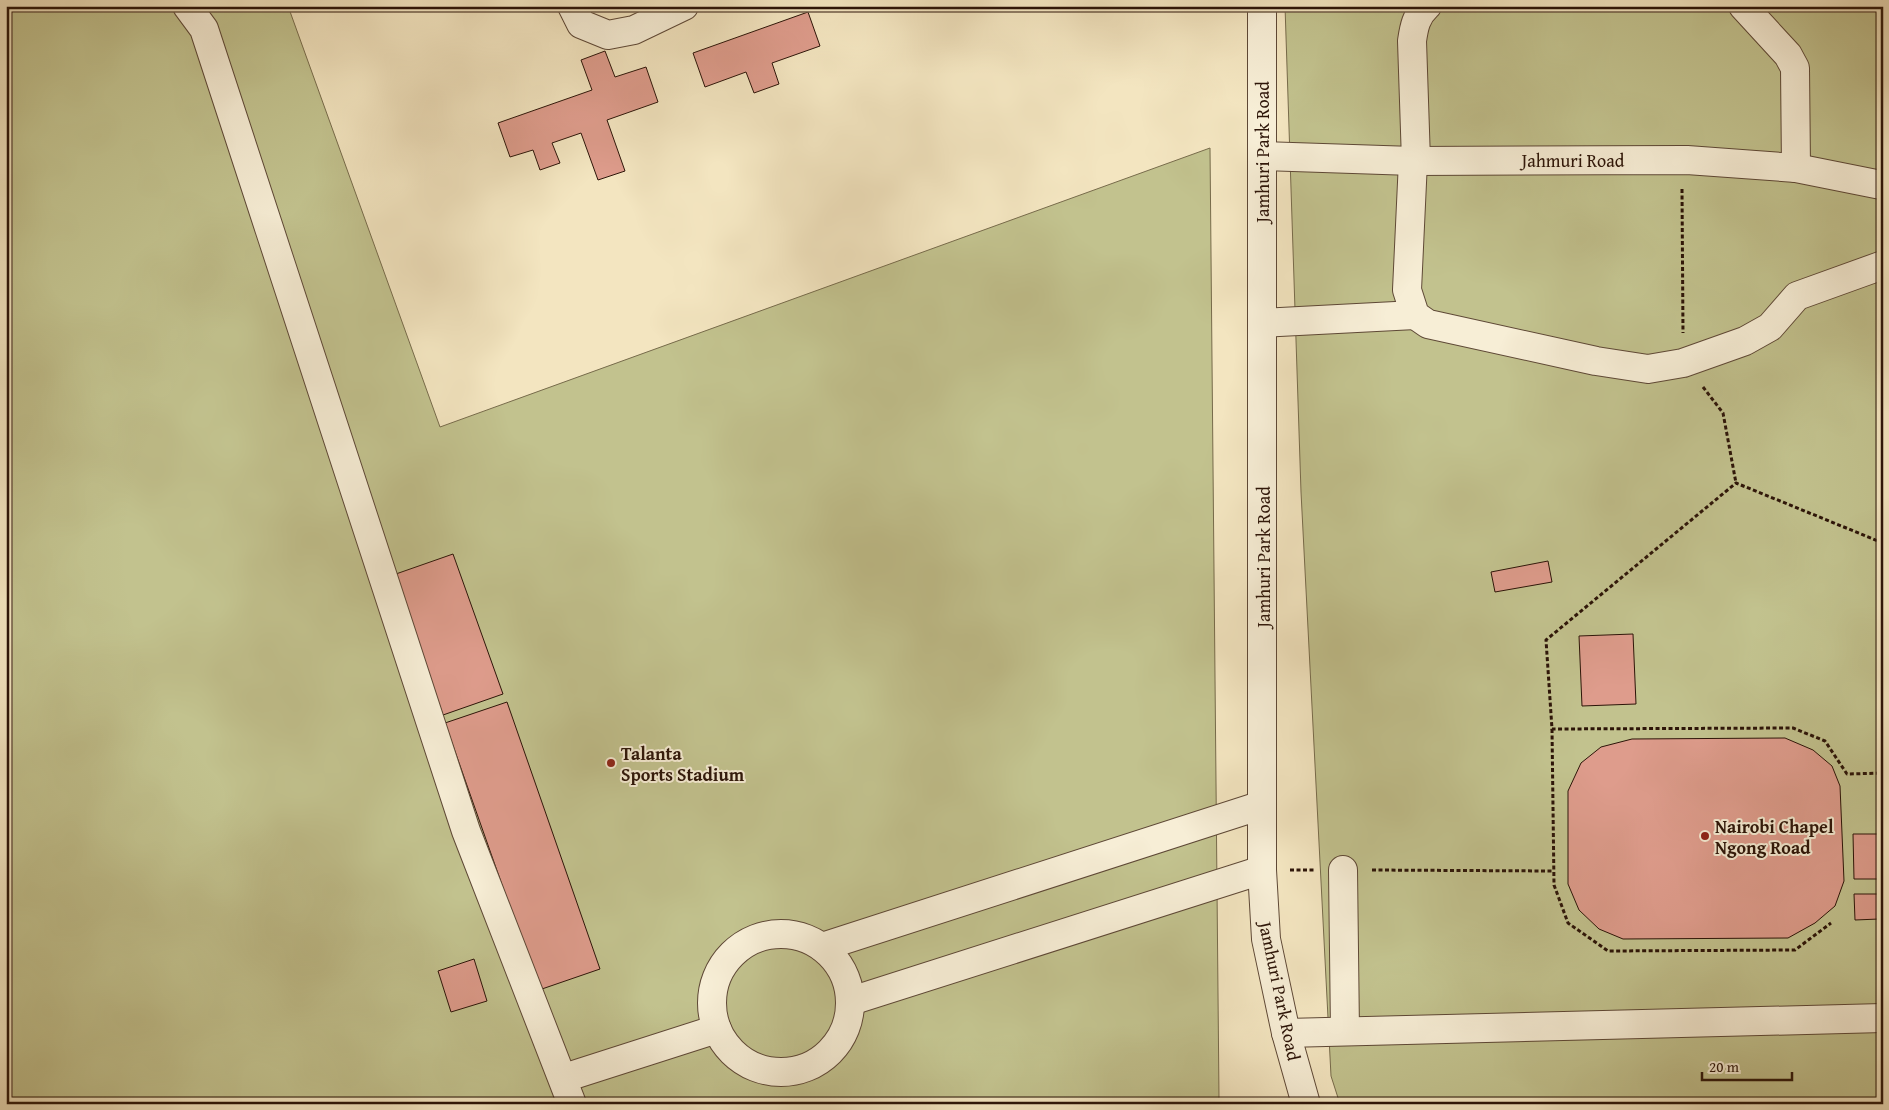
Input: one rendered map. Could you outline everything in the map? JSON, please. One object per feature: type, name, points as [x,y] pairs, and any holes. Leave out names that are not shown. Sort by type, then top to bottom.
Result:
[{"type":"street","points":[[572,6],[581,24],[608,35],[634,30],[684,6]]},
{"type":"street","name":"Jamhuri Park Road","points":[[1262,6],[1262,870],[1266,939],[1286,1033],[1306,1104]]},
{"type":"street","points":[[1427,6],[1417,19],[1412,41],[1414,161],[1406,290],[1414,314],[1428,324],[1596,361],[1648,369],[1683,363],[1745,341],[1770,328],[1797,296],[1883,265]]},
{"type":"street","points":[[1743,6],[1788,55],[1795,68],[1796,168]]},
{"type":"street","points":[[189,7],[204,29],[466,831],[564,1078],[572,1104]]},
{"type":"street","name":"Jahmuri Road","points":[[1262,156],[1414,161],[1687,160],[1796,168],[1881,185]]},
{"type":"street","points":[[1262,322],[1414,314]]},
{"type":"street","points":[[822,947],[1262,805]]},
{"type":"street","points":[[851,1001],[1262,870]]},
{"type":"street","points":[[1342,870],[1344,1031]]},
{"type":"street","points":[[770,934],[794,934],[817,943],[822,947],[835,958],[847,979],[851,1001],[848,1023],[838,1043],[823,1058],[803,1069],[781,1072],[759,1069],[739,1059],[724,1043],[717,1029],[711,1000],[716,976],[729,956],[748,941],[770,934]]},
{"type":"street","points":[[1286,1033],[1883,1018]]},
{"type":"street","points":[[564,1078],[717,1029]]},
{"type":"path","points":[[1831,924],[1795,950],[1608,951],[1568,924],[1554,885],[1552,729],[1546,640],[1736,483],[1883,543]]},
{"type":"path","points":[[1552,729],[1793,728],[1825,741],[1847,774],[1883,773]]},
{"type":"path","points":[[1262,870],[1554,871]]},
{"type":"green space","name":"Talanta Sports Stadium","points":[[6,6],[288,6],[440,427],[1210,148],[1219,1099],[1222,1104],[6,1104]]},
{"type":"green space","points":[[1285,6],[1883,6],[1883,1104],[1340,1104],[1331,1076],[1301,492]]},
{"type":"building","points":[[808,12],[820,46],[772,63],[779,84],[754,93],[746,72],[705,87],[693,53]]},
{"type":"building","points":[[605,51],[615,77],[646,67],[658,102],[607,120],[625,171],[598,180],[581,133],[552,143],[560,163],[540,170],[533,150],[510,157],[498,123],[592,90],[581,60]]},
{"type":"building","points":[[453,554],[503,694],[443,715],[393,575]]},
{"type":"building","points":[[1548,561],[1552,582],[1495,592],[1491,572]]},
{"type":"building","points":[[1633,634],[1636,704],[1582,706],[1579,636]]},
{"type":"building","points":[[507,702],[600,969],[539,990],[445,723]]},
{"type":"building","name":"Nairobi Chapel Ngong Road","points":[[1785,738],[1813,750],[1832,766],[1840,786],[1844,881],[1835,906],[1815,923],[1788,938],[1623,939],[1599,929],[1579,910],[1568,884],[1568,791],[1581,763],[1601,747],[1632,739]]},
{"type":"building","points":[[1853,834],[1881,834],[1882,879],[1854,879]]},
{"type":"building","points":[[1854,894],[1879,894],[1879,919],[1855,920]]},
{"type":"building","points":[[474,959],[487,1001],[451,1012],[438,971]]},
{"type":"place","name":"Talanta Sports Stadium","points":[[611,763]]},
{"type":"place","name":"Nairobi Chapel Ngong Road","points":[[1705,836]]}]
